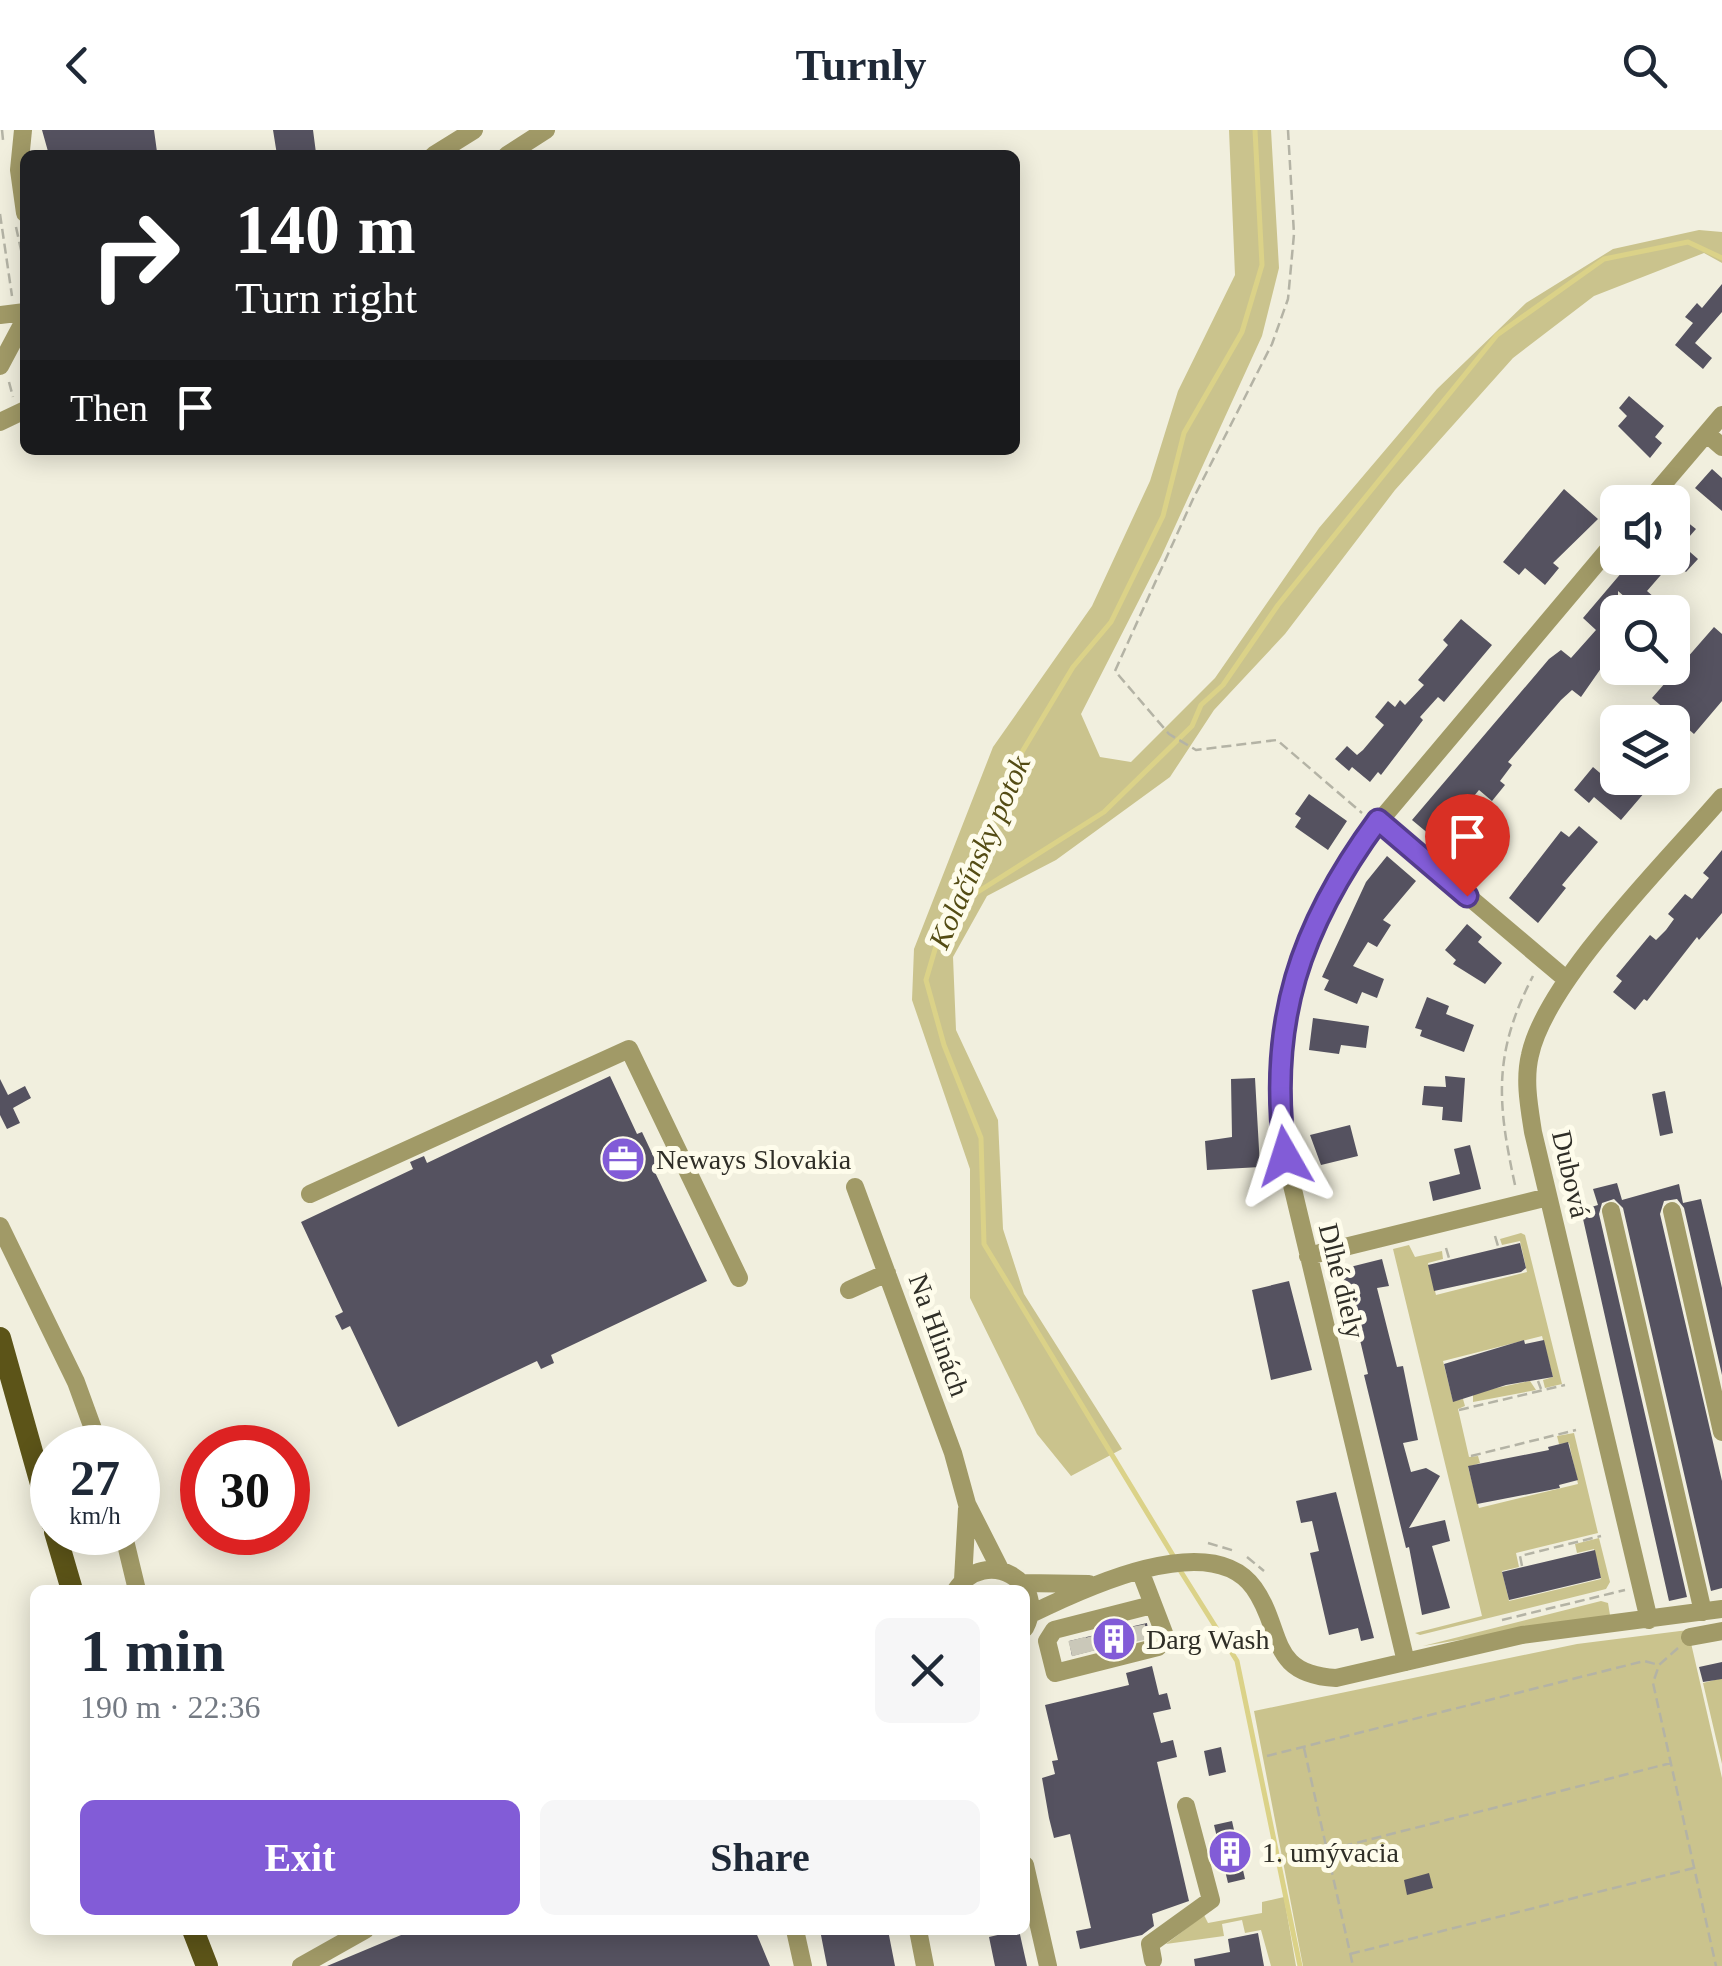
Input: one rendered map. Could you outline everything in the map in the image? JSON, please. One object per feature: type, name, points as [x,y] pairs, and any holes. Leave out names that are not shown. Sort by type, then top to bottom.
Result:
[{"type":"main road","points":[[0,1338],[30,1445]]},
{"type":"main road","points":[[62,1555],[71,1585]]},
{"type":"main road","points":[[195,1935],[207,1966]]},
{"type":"street","points":[[442,150],[474,130]]},
{"type":"street","points":[[515,150],[546,130]]},
{"type":"street","points":[[8,368],[20,331]]},
{"type":"street","points":[[1662,485],[1722,415]]},
{"type":"street","points":[[1706,434],[1722,446]]},
{"type":"street","name":"Dlhé diely","points":[[1406,1662],[1308,1256],[1282,1130],[1282,1040],[1296,970],[1314,921],[1344,865],[1376,822],[1600,559]]},
{"type":"street","name":"Dubová","points":[[1649,1620],[1548,1197],[1527,1094],[1530,1056],[1544,1014],[1566,980],[1722,797]]},
{"type":"street","points":[[1376,822],[1566,980]]},
{"type":"street","points":[[310,1194],[629,1049],[739,1278]]},
{"type":"street","name":"Na Hlinách","points":[[855,1187],[953,1453],[967,1504],[1000,1569]]},
{"type":"street","points":[[1308,1256],[1548,1197]]},
{"type":"street","points":[[1030,1620],[1094,1584],[1184,1562],[1210,1561],[1246,1578],[1260,1598],[1278,1647],[1302,1670],[1336,1678],[1522,1635],[1713,1611],[1611,1210]]},
{"type":"street","points":[[1672,1211],[1722,1432]]},
{"type":"street","points":[[0,1226],[76,1382],[92,1425]]},
{"type":"street","points":[[850,1290],[887,1273]]},
{"type":"street","name":"Na Hlinách","points":[[960,1585],[967,1504]]},
{"type":"street","points":[[129,1555],[136,1585]]},
{"type":"street","points":[[960,1585],[974,1572],[1000,1569],[1023,1583],[1094,1584]]},
{"type":"street","points":[[1116,1637],[1141,1572]]},
{"type":"street","points":[[1690,1637],[1722,1630]]},
{"type":"street","points":[[1153,1960],[1150,1944],[1211,1900],[1186,1806]]},
{"type":"street","points":[[1030,1887],[1048,1966]]},
{"type":"street","points":[[308,1964],[357,1935]]},
{"type":"street","points":[[796,1935],[803,1966]]},
{"type":"street","points":[[919,1935],[925,1966]]},
{"type":"path","points":[[1288,130],[1294,234],[1288,298],[1272,344],[1185,517],[1115,671],[1176,741],[1196,750],[1277,740],[1376,822]]},
{"type":"path","points":[[0,214],[12,296]]},
{"type":"path","points":[[8,368],[7,384],[20,406]]},
{"type":"path","points":[[1495,1236],[1498,1246]]},
{"type":"path","points":[[1446,1248],[1449,1258]]},
{"type":"path","points":[[1538,1381],[1541,1391]]},
{"type":"path","points":[[1460,1410],[1565,1385]]},
{"type":"path","points":[[1468,1398],[1470,1408]]},
{"type":"path","points":[[1471,1456],[1576,1430]]},
{"type":"path","points":[[1552,1436],[1554,1446]]},
{"type":"path","points":[[1481,1453],[1484,1462]]},
{"type":"path","points":[[1522,1566],[1520,1556],[1601,1536]]},
{"type":"path","points":[[1208,1543],[1250,1558],[1272,1584]]},
{"type":"path","points":[[1571,1543],[1574,1553]]},
{"type":"path","points":[[1486,1624],[1633,1588]]},
{"type":"path","points":[[1690,1637],[1658,1665],[1653,1683],[1716,1966]]},
{"type":"path","points":[[1267,1756],[1644,1661],[1658,1665]]},
{"type":"path","points":[[1304,1747],[1353,1966]]},
{"type":"path","points":[[1328,1850],[1671,1763]]},
{"type":"path","points":[[1350,1954],[1694,1868]]},
{"type":"shaded area","points":[[1229,130],[1271,130],[1279,268],[1262,336],[1161,557],[1081,714],[1100,757],[1131,762],[1215,678],[1319,528],[1437,389],[1526,303],[1613,249],[1699,230],[1722,232],[1722,263],[1704,253],[1594,296],[1513,358],[1395,490],[1285,634],[1214,710],[1170,777],[1056,860],[987,896],[953,957],[956,1030],[998,1120],[1003,1229],[1024,1294],[1122,1449],[1071,1476],[1037,1434],[970,1298],[970,1169],[912,1000],[914,949],[993,747],[1092,606],[1150,481],[1178,391],[1235,275]]},
{"type":"shaded area","points":[[1525,1235],[1562,1384],[1545,1388],[1543,1380],[1553,1377],[1542,1336],[1443,1361],[1453,1401],[1463,1399],[1465,1406],[1458,1409],[1469,1457],[1478,1456],[1480,1463],[1468,1467],[1479,1508],[1578,1484],[1569,1443],[1559,1444],[1557,1436],[1574,1433],[1598,1533],[1516,1553],[1519,1567],[1502,1571],[1509,1601],[1601,1579],[1594,1549],[1577,1553],[1575,1544],[1599,1538],[1610,1582],[1606,1589],[1420,1635],[1415,1633],[1482,1616],[1393,1249],[1409,1245],[1415,1257],[1442,1251],[1443,1259],[1428,1263],[1436,1295],[1527,1272],[1520,1241],[1502,1245],[1500,1239]]},
{"type":"shaded area","points":[[1530,1381],[1536,1390],[1473,1402],[1473,1393]]},
{"type":"shaded area","points":[[1601,1601],[1608,1603],[1610,1615],[1423,1646]]},
{"type":"shaded area","points":[[1688,1630],[1722,1778],[1722,1966],[1303,1966],[1254,1711],[1577,1644]]},
{"type":"shaded area","points":[[1722,1678],[1722,1764],[1703,1683]]},
{"type":"shaded area","points":[[1284,1897],[1296,1966],[1271,1966],[1261,1930],[1245,1933],[1242,1920],[1222,1924],[1224,1936],[1166,1944],[1204,1915],[1208,1923],[1262,1913],[1262,1902]]},
{"type":"building","points":[[42,130],[154,130],[157,150],[48,150]]},
{"type":"building","points":[[273,130],[313,130],[316,150],[276,150]]},
{"type":"building","points":[[1722,284],[1722,312],[1695,343],[1712,358],[1703,369],[1675,345],[1693,323],[1685,317],[1697,303],[1702,308]]},
{"type":"building","points":[[1629,396],[1664,426],[1655,437],[1662,443],[1650,458],[1618,426],[1627,416],[1619,408]]},
{"type":"building","points":[[1712,469],[1722,478],[1722,511],[1695,488]]},
{"type":"building","points":[[1564,489],[1598,519],[1553,563],[1559,568],[1545,585],[1525,568],[1519,575],[1503,562]]},
{"type":"building","points":[[1690,552],[1698,559],[1690,568]]},
{"type":"building","points":[[1620,575],[1661,575],[1647,591],[1652,595],[1623,595],[1618,591],[1618,595],[1603,595]]},
{"type":"building","points":[[1600,598],[1600,670],[1581,697],[1572,690],[1561,700],[1508,762],[1512,765],[1500,781],[1505,785],[1492,801],[1479,790],[1453,821],[1475,840],[1459,859],[1412,820],[1549,659],[1561,650],[1571,658],[1596,630],[1583,618]]},
{"type":"building","points":[[1461,619],[1492,645],[1444,702],[1438,697],[1420,717],[1423,720],[1381,775],[1378,772],[1370,782],[1352,767],[1349,771],[1335,759],[1347,746],[1357,755],[1384,725],[1375,717],[1388,701],[1395,707],[1400,700],[1405,705],[1424,685],[1418,680],[1448,645],[1443,640]]},
{"type":"building","points":[[1714,627],[1722,634],[1722,701],[1694,734],[1690,731],[1690,705],[1660,705],[1652,698],[1663,685],[1690,685],[1690,654]]},
{"type":"building","points":[[1593,767],[1600,773],[1600,795],[1642,795],[1621,820],[1594,797],[1589,803],[1574,790]]},
{"type":"building","points":[[1309,794],[1347,821],[1328,850],[1295,827],[1301,818],[1295,814]]},
{"type":"building","points":[[1579,826],[1598,842],[1562,885],[1566,888],[1538,923],[1509,898],[1561,831],[1569,837]]},
{"type":"building","points":[[1722,850],[1722,913],[1635,1010],[1613,992],[1622,981],[1616,976],[1650,935],[1656,940],[1666,930],[1674,919],[1668,914],[1685,894],[1692,899],[1709,878],[1703,873]]},
{"type":"building","points":[[1387,856],[1416,881],[1383,920],[1391,925],[1377,947],[1368,942],[1353,966],[1384,979],[1377,998],[1362,992],[1357,1004],[1324,990],[1329,980],[1322,977],[1366,882]]},
{"type":"building","points":[[1467,924],[1482,937],[1478,942],[1502,963],[1485,984],[1453,964],[1456,960],[1445,950]]},
{"type":"building","points":[[1427,997],[1449,1006],[1446,1014],[1474,1025],[1464,1052],[1420,1036],[1422,1030],[1415,1028]]},
{"type":"building","points":[[1313,1018],[1369,1026],[1366,1048],[1341,1045],[1339,1054],[1309,1050]]},
{"type":"building","points":[[610,1076],[637,1134],[642,1132],[657,1164],[652,1166],[707,1281],[551,1355],[554,1363],[541,1369],[537,1361],[398,1427],[350,1326],[342,1330],[335,1316],[343,1312],[301,1222],[413,1169],[410,1162],[424,1156],[427,1163]]},
{"type":"building","points":[[1445,1076],[1465,1078],[1462,1122],[1442,1120],[1443,1107],[1422,1105],[1424,1086],[1446,1087]]},
{"type":"building","points":[[1255,1078],[1260,1167],[1207,1170],[1205,1141],[1232,1137],[1231,1079]]},
{"type":"building","points":[[0,1079],[8,1095],[25,1086],[31,1098],[13,1108],[20,1123],[7,1129],[0,1115]]},
{"type":"building","points":[[1665,1091],[1673,1133],[1660,1136],[1652,1094]]},
{"type":"building","points":[[1350,1125],[1358,1156],[1321,1165],[1310,1135]]},
{"type":"building","points":[[1470,1145],[1481,1189],[1433,1201],[1429,1182],[1460,1174],[1454,1149]]},
{"type":"building","points":[[1617,1183],[1622,1200],[1679,1184],[1683,1203],[1701,1199],[1722,1288],[1722,1375],[1684,1208],[1677,1199],[1664,1201],[1660,1214],[1722,1481],[1722,1588],[1711,1591],[1623,1208],[1614,1199],[1602,1203],[1599,1214],[1687,1597],[1669,1601],[1581,1210],[1598,1205],[1593,1189]]},
{"type":"building","points":[[1520,1243],[1526,1268],[1521,1272],[1434,1291],[1428,1265]]},
{"type":"building","points":[[1382,1259],[1389,1286],[1377,1288],[1397,1367],[1403,1366],[1418,1440],[1403,1443],[1411,1472],[1426,1468],[1440,1476],[1409,1528],[1445,1520],[1450,1541],[1432,1546],[1450,1608],[1422,1615],[1409,1547],[1406,1548],[1364,1375],[1368,1374],[1360,1340],[1356,1341],[1352,1324],[1357,1323],[1349,1286],[1343,1288],[1338,1270]]},
{"type":"building","points":[[1289,1281],[1312,1370],[1271,1380],[1252,1290]]},
{"type":"building","points":[[1524,1340],[1525,1344],[1544,1340],[1553,1377],[1506,1385],[1453,1402],[1444,1364]]},
{"type":"building","points":[[1568,1442],[1578,1480],[1559,1485],[1560,1488],[1477,1504],[1468,1466],[1549,1450],[1548,1447]]},
{"type":"building","points":[[1336,1492],[1374,1638],[1361,1641],[1358,1628],[1329,1635],[1310,1553],[1319,1551],[1312,1521],[1301,1523],[1296,1501]]},
{"type":"building","points":[[1595,1550],[1601,1578],[1509,1600],[1502,1572]]},
{"type":"building","name":"Darg Wash","points":[[1147,1623],[1149,1636],[1072,1656],[1069,1641]]},
{"type":"building","points":[[1722,1662],[1722,1679],[1703,1682],[1699,1667]]},
{"type":"building","points":[[1152,1666],[1159,1695],[1167,1693],[1171,1709],[1153,1713],[1161,1743],[1173,1740],[1177,1757],[1157,1762],[1189,1901],[1152,1914],[1154,1926],[1142,1935],[1080,1949],[1076,1931],[1091,1928],[1070,1834],[1054,1838],[1049,1818],[1042,1778],[1055,1774],[1052,1761],[1058,1760],[1045,1705],[1129,1685],[1126,1673]]},
{"type":"building","points":[[1221,1747],[1226,1772],[1209,1776],[1204,1751]]},
{"type":"building","name":"1. umývacia","points":[[1232,1821],[1245,1879],[1228,1883],[1214,1825]]},
{"type":"building","points":[[1429,1873],[1433,1888],[1407,1895],[1404,1880]]},
{"type":"building","points":[[1258,1933],[1264,1966],[1195,1966],[1194,1959],[1230,1952],[1228,1939]]},
{"type":"building","points":[[401,1935],[757,1935],[770,1966],[327,1966]]},
{"type":"building","points":[[821,1935],[889,1935],[895,1966],[827,1966]]},
{"type":"building","points":[[1020,1935],[1027,1966],[995,1966],[989,1937]]},
{"type":"waterway","name":"Kolačínsky potok","points":[[1174,1557],[984,1244],[981,1138],[944,1045],[926,980],[946,912],[1016,762],[1073,667],[1111,622],[1163,516],[1184,433],[1242,332],[1262,265],[1255,130]]},
{"type":"waterway","points":[[946,912],[1104,812],[1192,726],[1201,705],[1223,685],[1278,605],[1497,335],[1604,259],[1688,242],[1722,258]]},
{"type":"waterway","name":"Kolačínsky potok","points":[[1178,1567],[1237,1661],[1300,1966]]},
{"type":"tunnel","points":[[1136,1626],[1139,1641]]},
{"type":"tunnel","points":[[1124,1629],[1127,1643]]},
{"type":"tunnel","points":[[1112,1631],[1115,1646]]},
{"type":"tunnel","points":[[1092,1636],[1096,1650]]},
{"type":"tunnel","points":[[1077,1639],[1081,1654]]},
{"type":"place","name":"Neways Slovakia","points":[[623,1159]]},
{"type":"place","name":"Darg Wash","points":[[1114,1639]]},
{"type":"place","name":"1. umývacia","points":[[1230,1852]]},
{"type":"route","points":[[1285,1156],[1279,1104],[1288,1003],[1314,921],[1351,855],[1378,820],[1467,896]]}]
